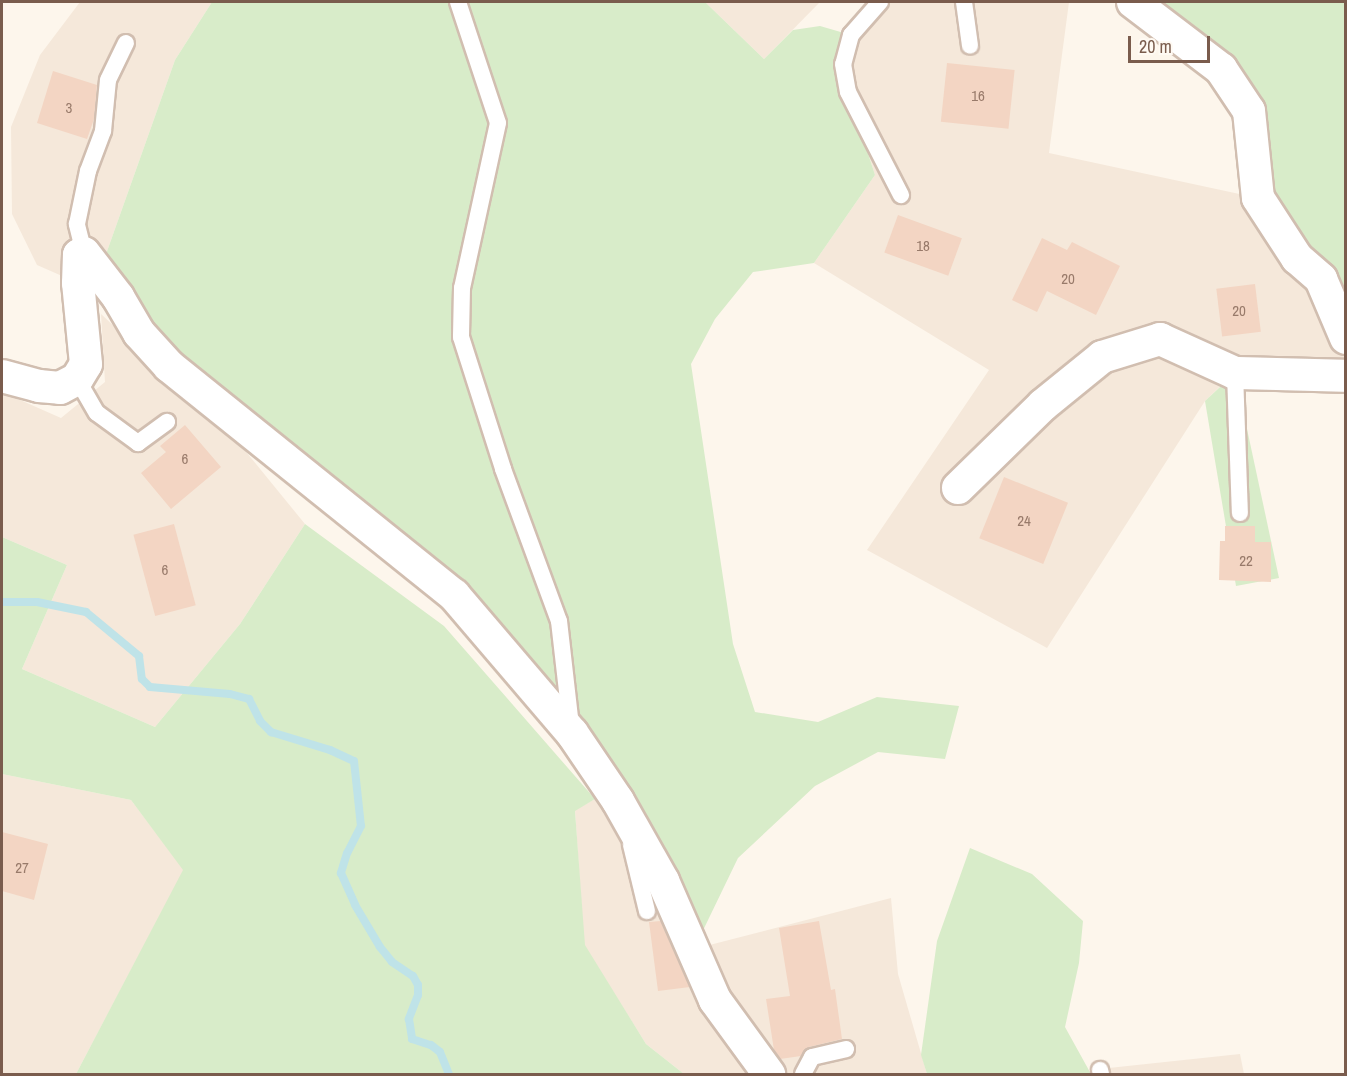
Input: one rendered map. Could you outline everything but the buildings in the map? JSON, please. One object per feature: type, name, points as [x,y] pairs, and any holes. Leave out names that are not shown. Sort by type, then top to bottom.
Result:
[{"type":"street","points":[[1133,2],[1221,69],[1249,111],[1258,198],[1297,258],[1333,282],[1346,338]]},
{"type":"street","points":[[2,376],[39,386],[60,388],[77,379],[86,363],[78,283],[79,255],[84,253],[118,297],[139,333],[169,366],[454,595],[572,733],[618,801],[663,881],[715,1000],[769,1074]]},
{"type":"street","points":[[958,488],[1043,405],[1102,357],[1160,339],[1235,373],[1346,376]]},
{"type":"lane","points":[[458,2],[498,123],[462,288],[461,337],[503,469],[559,621],[572,733]]},
{"type":"lane","points":[[880,2],[851,35],[843,64],[848,92],[902,195]]},
{"type":"lane","points":[[964,2],[970,46]]},
{"type":"lane","points":[[84,253],[77,224],[88,171],[103,131],[108,80],[126,43]]},
{"type":"lane","points":[[1235,373],[1240,513]]},
{"type":"lane","points":[[77,379],[97,413],[138,443],[167,422]]},
{"type":"lane","points":[[618,801],[647,911]]},
{"type":"lane","points":[[803,1074],[812,1057],[846,1049]]},
{"type":"shaded area","points":[[80,2],[212,2],[175,60],[100,271],[78,283],[37,265],[12,214],[11,127],[40,55]]},
{"type":"shaded area","points":[[705,2],[820,2],[764,59]]},
{"type":"shaded area","points":[[880,2],[1069,2],[1049,153],[1258,198],[1345,338],[1345,376],[1234,373],[1205,401],[1047,648],[867,550],[989,370],[814,263],[875,175],[848,92],[843,64]]},
{"type":"shaded area","points":[[101,314],[238,442],[305,524],[240,624],[155,727],[22,669],[67,565],[2,537],[2,392],[61,418],[105,382]]},
{"type":"shaded area","points":[[2,774],[131,800],[184,870],[76,1074],[2,1074]]},
{"type":"shaded area","points":[[595,799],[658,901],[711,1021],[748,1074],[684,1074],[646,1044],[584,945],[575,810]]},
{"type":"shaded area","points":[[891,898],[898,974],[927,1074],[769,1074],[694,949]]},
{"type":"shaded area","points":[[1240,1054],[1244,1074],[1091,1074],[1090,1070]]},
{"type":"green space","points":[[212,2],[705,2],[764,59],[793,30],[820,26],[851,35],[848,92],[875,175],[814,263],[753,272],[715,319],[691,364],[733,644],[755,712],[818,722],[877,697],[959,706],[945,759],[878,752],[815,786],[738,858],[694,949],[663,881],[454,595],[224,412],[100,271],[175,60]]},
{"type":"green space","points":[[1133,2],[1345,2],[1345,338],[1258,198],[1248,111]]},
{"type":"green space","points":[[1235,373],[1279,578],[1236,586],[1205,401]]},
{"type":"green space","points":[[305,524],[444,626],[595,799],[575,811],[585,945],[646,1044],[684,1074],[76,1074],[183,870],[131,800],[2,774],[2,537],[67,565],[22,669],[155,727],[240,624]]},
{"type":"green space","points":[[970,848],[1032,874],[1083,921],[1079,963],[1065,1027],[1091,1074],[927,1074],[921,1055],[937,941]]},
{"type":"waterway","points":[[2,602],[37,602],[86,612],[139,656],[142,679],[150,687],[230,694],[249,699],[260,721],[271,732],[330,750],[354,761],[361,826],[347,853],[341,873],[355,905],[380,947],[392,962],[413,976],[418,985],[418,995],[409,1019],[412,1039],[431,1045],[440,1052],[449,1074]]}]
